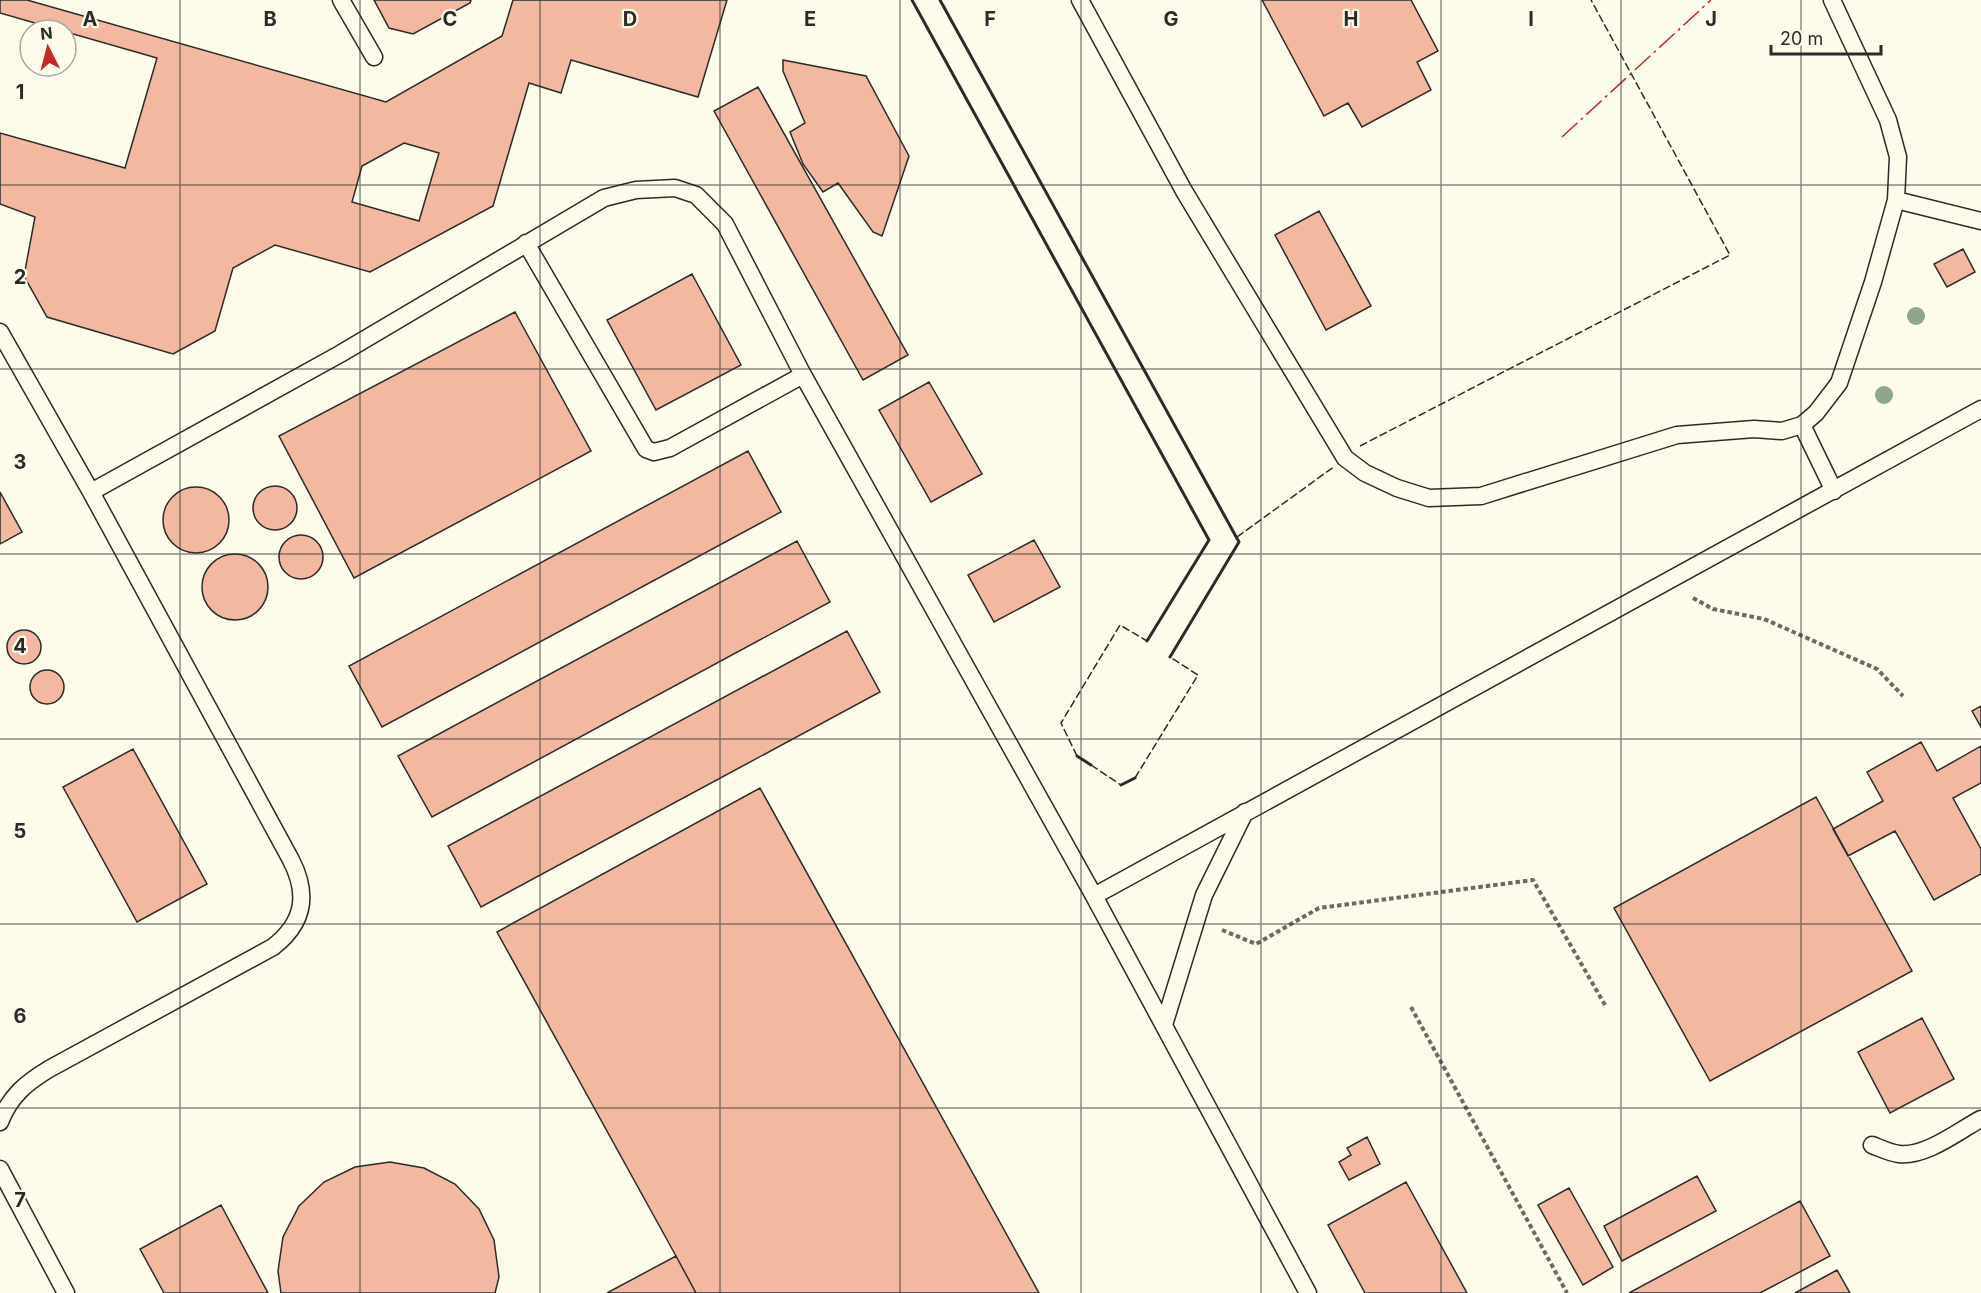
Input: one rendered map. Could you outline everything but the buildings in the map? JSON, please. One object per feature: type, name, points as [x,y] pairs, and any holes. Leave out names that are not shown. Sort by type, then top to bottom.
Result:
[{"type":"lane","points":[[341,0],[374,57]]},
{"type":"lane","points":[[1080,0],[1184,191],[1345,458],[1365,473],[1397,488],[1429,498],[1481,496],[1677,435],[1734,430],[1782,431],[1802,425],[1816,413],[1839,382],[1874,282],[1896,200],[1898,157],[1888,120],[1832,0]]},
{"type":"lane","points":[[91,492],[340,354],[604,198],[636,190],[675,188],[696,195],[725,224],[803,375],[1094,896],[1308,1293]]},
{"type":"lane","points":[[1896,200],[1981,221]]},
{"type":"lane","points":[[526,243],[646,449],[654,452],[670,448],[803,375]]},
{"type":"lane","points":[[0,332],[91,492],[301,878],[303,897],[289,935],[273,947],[23,1085],[7,1104],[0,1122]]},
{"type":"lane","points":[[1094,896],[1981,409]]},
{"type":"lane","points":[[1802,425],[1834,491]]},
{"type":"lane","points":[[1164,1025],[1204,895],[1245,812]]},
{"type":"lane","points":[[1872,1145],[1895,1154],[1906,1155],[1923,1150],[1981,1119]]},
{"type":"lane","points":[[0,1168],[66,1293]]},
{"type":"path","points":[[1713,609],[1764,619],[1877,669],[1903,696]]},
{"type":"path","points":[[1196,920],[1256,944],[1319,908],[1533,880],[1605,1005]]},
{"type":"path","points":[[1411,1007],[1567,1293]]},
{"type":"fence","points":[[1360,446],[1730,255],[1591,0]]},
{"type":"fence","points":[[1237,537],[1335,466]]},
{"type":"fence","points":[[1077,756],[1061,723],[1120,625],[1147,641]]},
{"type":"fence","points":[[1135,778],[1198,675],[1170,657]]},
{"type":"fence","points":[[1091,765],[1121,785]]},
{"type":"wall","points":[[912,0],[1209,540],[1147,641]]},
{"type":"wall","points":[[940,0],[1239,542],[1170,657]]},
{"type":"wall","points":[[1077,756],[1091,765]]},
{"type":"wall","points":[[1121,785],[1135,778]]},
{"type":"power","points":[[1562,137],[1711,0]]}]
